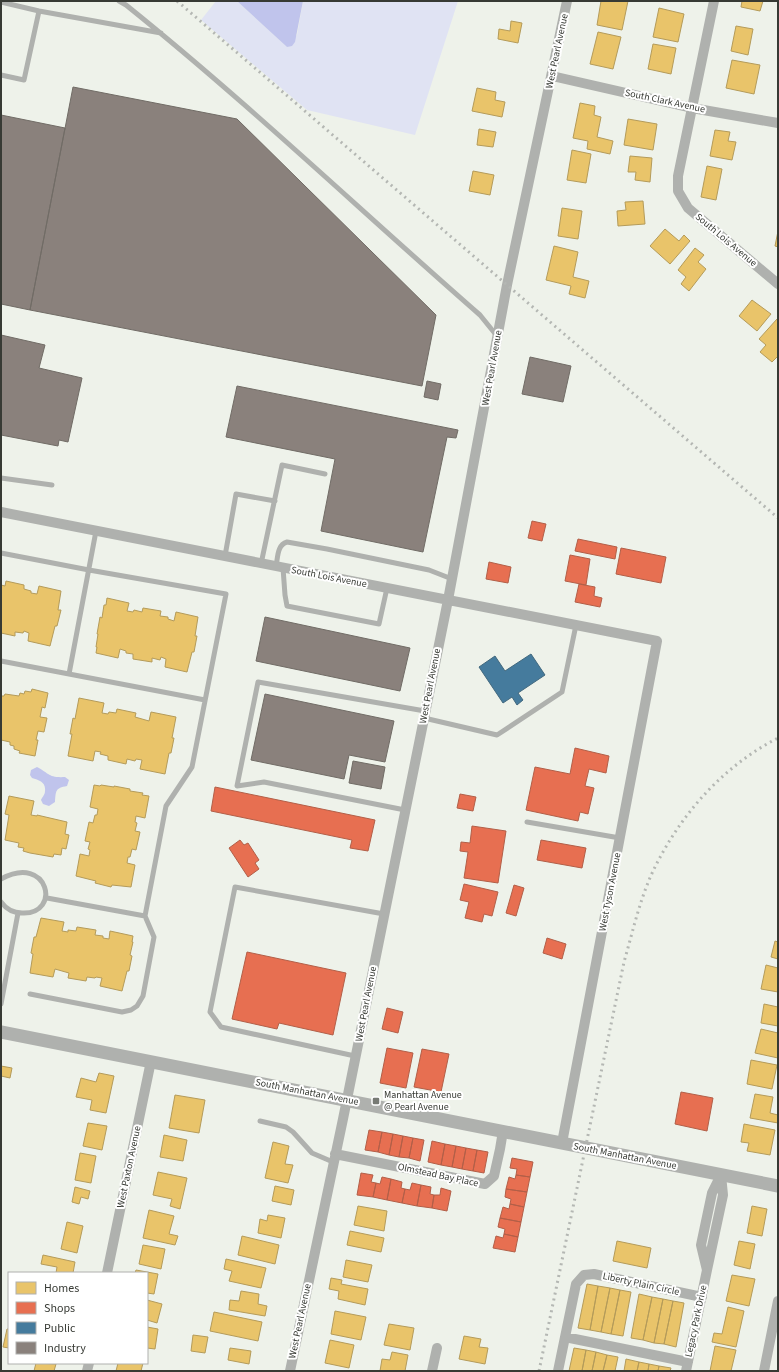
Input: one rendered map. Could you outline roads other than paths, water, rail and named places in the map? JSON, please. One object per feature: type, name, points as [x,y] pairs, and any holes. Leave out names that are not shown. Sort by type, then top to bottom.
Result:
[{"type":"street","name":"West Pearl Avenue","points":[[290,1371],[448,600],[508,278],[567,1]]},
{"type":"street","points":[[692,108],[714,1]]},
{"type":"street","name":"South Clark Avenue","points":[[552,76],[692,108],[778,123]]},
{"type":"street","name":"South Lois Avenue","points":[[692,108],[678,176],[678,191],[688,208],[778,284]]},
{"type":"street","name":"South Lois Avenue","points":[[1,512],[658,641]]},
{"type":"street","name":"West Tyson Avenue","points":[[562,1143],[658,641]]},
{"type":"street","name":"South Manhattan Avenue","points":[[1,1032],[778,1186]]},
{"type":"street","name":"West Paxton Avenue","points":[[107,1272],[151,1061]]},
{"type":"street","name":"Olmstead Bay Place","points":[[334,1158],[485,1184],[494,1176],[503,1132]]},
{"type":"street","name":"Legacy Park Drive","points":[[707,1270],[701,1245],[712,1192],[721,1175]]},
{"type":"street","name":"Legacy Park Drive","points":[[687,1366],[723,1195],[721,1175]]},
{"type":"street","points":[[704,1229],[716,1231]]},
{"type":"street","name":"Liberty Plain Circle","points":[[558,1371],[576,1284],[584,1275],[594,1274],[702,1297]]},
{"type":"street","points":[[764,1371],[778,1301]]},
{"type":"street","points":[[565,1337],[687,1366]]},
{"type":"street","points":[[432,1371],[437,1348]]},
{"type":"lane","points":[[118,1],[126,5],[162,34],[480,315],[497,337]]},
{"type":"lane","points":[[1,2],[39,11],[162,34]]},
{"type":"lane","points":[[1,76],[24,80],[39,11]]},
{"type":"lane","points":[[262,564],[282,465],[325,474]]},
{"type":"lane","points":[[1,478],[52,485]]},
{"type":"lane","points":[[225,556],[236,494],[274,501]]},
{"type":"lane","points":[[69,674],[96,531]]},
{"type":"lane","points":[[387,588],[379,624],[287,606],[280,567],[280,547],[282,544],[287,542],[327,549],[429,570],[452,579]]},
{"type":"lane","points":[[1,553],[226,594],[192,767],[166,806],[145,916],[154,937],[143,996],[137,1006],[131,1010],[122,1012],[30,994]]},
{"type":"lane","points":[[406,810],[264,782],[237,786],[258,682],[425,715],[497,735],[562,692],[576,625]]},
{"type":"lane","points":[[1,661],[205,700]]},
{"type":"lane","points":[[527,822],[620,838]]},
{"type":"lane","points":[[1,879],[9,874],[17,872],[34,874],[41,880],[46,888],[46,898],[42,906],[35,912],[28,914],[18,913],[10,910],[1,902]]},
{"type":"lane","points":[[355,1056],[221,1027],[210,1012],[235,888],[384,914]]},
{"type":"lane","points":[[46,898],[145,916]]},
{"type":"lane","points":[[1,1004],[18,913]]},
{"type":"lane","points":[[260,1121],[286,1128],[293,1132],[312,1153],[334,1158]]},
{"type":"water","points":[[237,1],[303,1],[295,42],[292,46],[287,47]]},
{"type":"water","points":[[37,767],[49,775],[65,777],[69,780],[67,786],[58,789],[55,802],[49,806],[43,804],[41,800],[45,792],[43,783],[32,778],[30,775],[31,770]]},
{"type":"railway","points":[[177,1],[778,518]]},
{"type":"railway","points":[[539,1371],[624,962],[637,915],[649,880],[677,829],[706,793],[739,763],[758,749],[778,738]]},
{"type":"place","name":"Manhattan Avenue @ Pearl Avenue","points":[[376,1101]]}]
